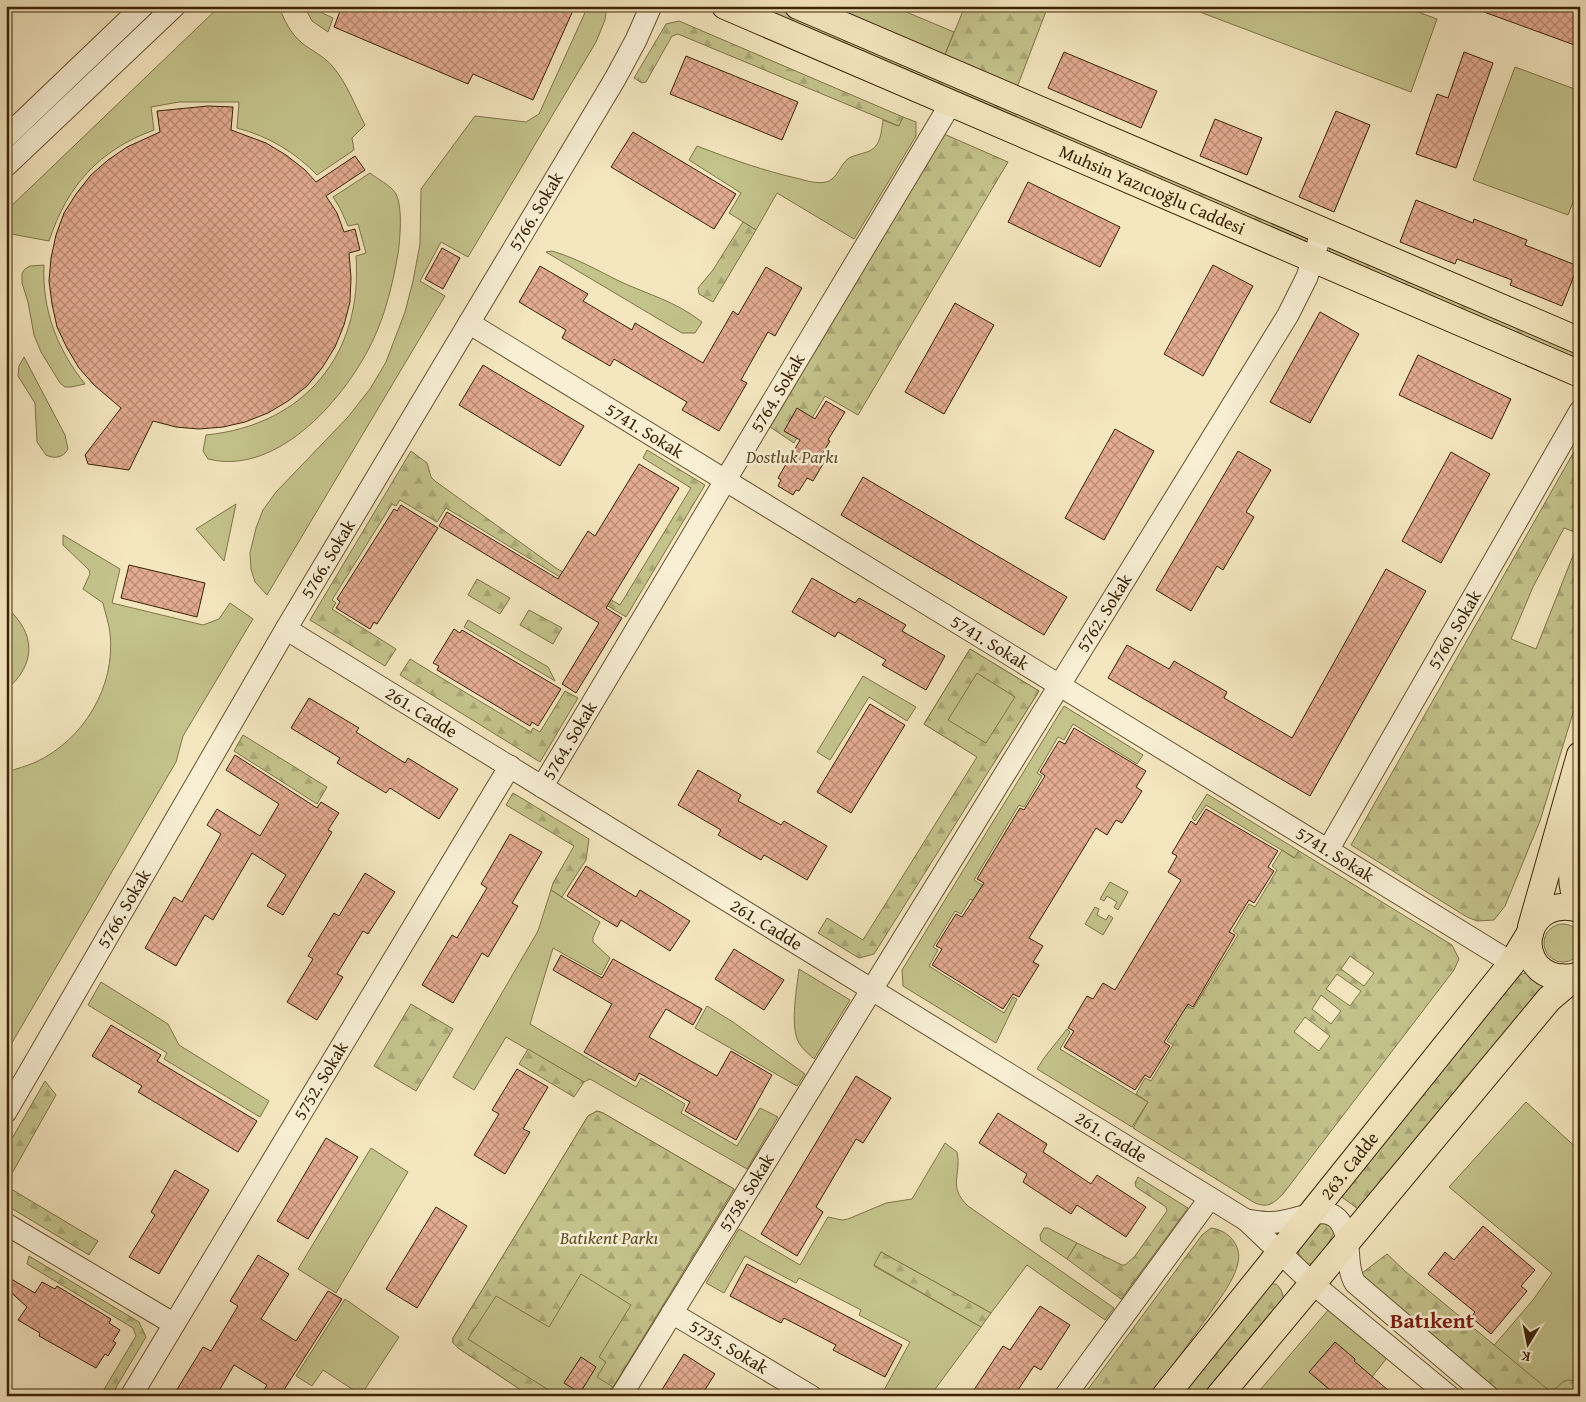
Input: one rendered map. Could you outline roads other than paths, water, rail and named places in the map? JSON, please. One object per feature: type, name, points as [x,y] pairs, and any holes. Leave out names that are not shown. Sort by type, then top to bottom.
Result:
[{"type":"main road","name":"Muhsin Yazıcıoğlu Caddesi","points":[[725,6],[1580,374]]},
{"type":"main road","name":"Muhsin Yazıcıoğlu Caddesi","points":[[798,6],[1580,341]]},
{"type":"main road","name":"263. Cadde","points":[[1165,1396],[1512,962],[1530,930],[1580,755]]},
{"type":"main road","points":[[1580,829],[1572,860],[1571,874],[1574,898],[1580,909]]},
{"type":"main road","points":[[1578,975],[1564,978],[1551,976],[1540,969],[1533,960],[1529,950],[1528,938],[1530,930],[1538,918],[1546,911],[1557,906],[1580,909]]},
{"type":"main road","points":[[1219,1396],[1549,999],[1578,975]]},
{"type":"street","points":[[6,137],[144,6]]},
{"type":"street","points":[[6,166],[175,6]]},
{"type":"street","name":"5766. Sokak","points":[[6,1112],[286,629],[617,75],[651,6]]},
{"type":"street","name":"5764. Sokak","points":[[542,786],[951,103]]},
{"type":"street","name":"5762. Sokak","points":[[871,989],[1288,315],[1307,277],[1322,231]]},
{"type":"street","name":"5741. Sokak","points":[[469,323],[1512,962]]},
{"type":"street","name":"5760. Sokak","points":[[1328,850],[1580,411]]},
{"type":"street","name":"261. Cadde","points":[[286,629],[1246,1220],[1312,1283],[1449,1396]]},
{"type":"street","name":"5752. Sokak","points":[[131,1396],[510,766]]},
{"type":"street","name":"5758. Sokak","points":[[621,1396],[871,989]]},
{"type":"street","points":[[1065,1396],[1210,1198]]},
{"type":"street","name":"261. Cadde","points":[[1246,1220],[1273,1223],[1311,1213],[1322,1212],[1332,1214],[1338,1219],[1346,1233],[1350,1271],[1355,1283],[1488,1396]]},
{"type":"street","points":[[6,1224],[174,1324]]},
{"type":"street","name":"5735. Sokak","points":[[672,1313],[811,1396]]},
{"type":"district","name":"Batıkent","points":[[1432,1320]]},
{"type":"park label","name":"Dostluk Parkı","points":[[792,457]]},
{"type":"park label","name":"Batıkent Parkı","points":[[609,1238]]}]
